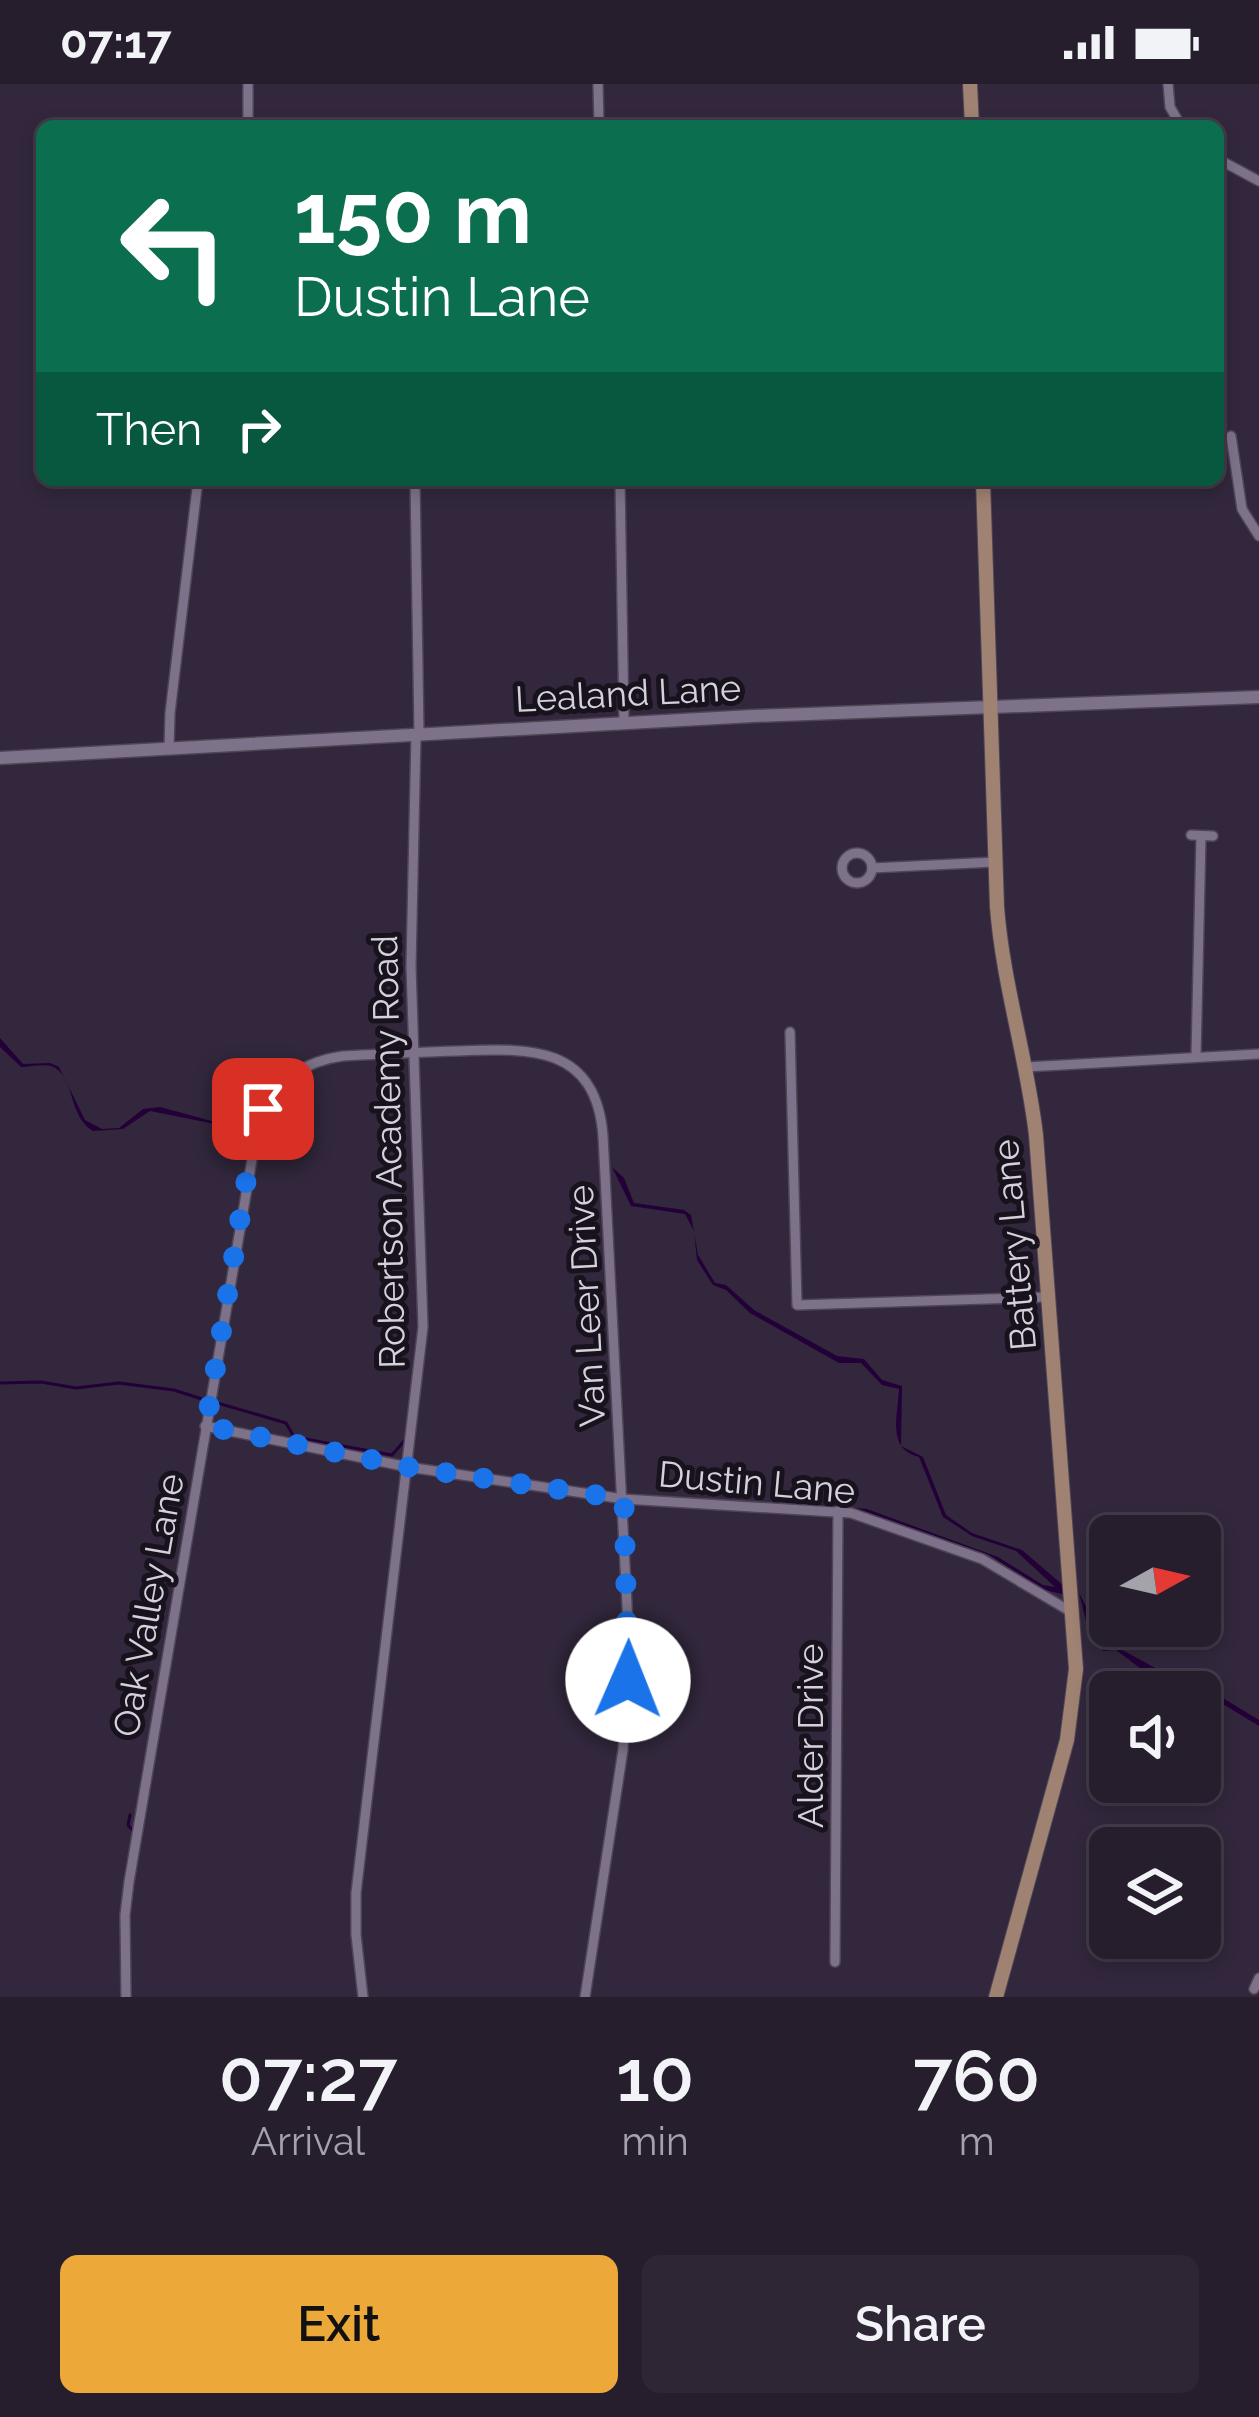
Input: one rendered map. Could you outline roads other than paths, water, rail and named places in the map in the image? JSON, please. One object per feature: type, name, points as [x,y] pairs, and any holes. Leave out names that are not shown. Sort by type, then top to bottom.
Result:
[{"type":"main road","points":[[970,84],[972,120]]},
{"type":"main road","name":"Battery Lane","points":[[983,486],[1001,950],[1026,1066],[1076,1680],[1070,1725],[996,1997]]},
{"type":"street","points":[[248,84],[248,120]]},
{"type":"street","points":[[598,84],[599,120]]},
{"type":"street","points":[[1168,84],[1169,104],[1178,120]]},
{"type":"street","points":[[1224,162],[1259,181]]},
{"type":"street","points":[[1231,436],[1242,509],[1259,536]]},
{"type":"street","points":[[169,748],[197,486]]},
{"type":"street","name":"Robertson Academy Road","points":[[363,1997],[356,1893],[423,1315],[411,967],[416,486]]},
{"type":"street","points":[[620,486],[624,723]]},
{"type":"street","name":"Lealand Lane","points":[[0,758],[624,723],[1259,697]]},
{"type":"street","points":[[1196,1056],[1202,836]]},
{"type":"street","points":[[872,868],[995,862]]},
{"type":"street","points":[[790,1032],[797,1305],[1048,1297]]},
{"type":"street","name":"Van Leer Drive","points":[[414,1052],[537,1051],[570,1067],[597,1100],[604,1153],[629,1623],[627,1716],[584,1997]]},
{"type":"street","name":"Oak Valley Lane","points":[[126,1997],[126,1903],[253,1139],[263,1109],[286,1079],[319,1060],[414,1052]]},
{"type":"street","points":[[1026,1066],[1259,1054]]},
{"type":"street","name":"Dustin Lane","points":[[206,1426],[408,1467],[624,1499],[838,1511],[982,1559],[1073,1613]]},
{"type":"street","name":"Alder Drive","points":[[835,1962],[838,1511]]},
{"type":"waterway","points":[[0,1383],[41,1382],[76,1388],[119,1383],[174,1390],[205,1400]]},
{"type":"waterway","points":[[214,1402],[286,1423],[294,1437],[392,1455],[405,1440]]},
{"type":"waterway","points":[[130,1815],[128,1825],[135,1833]]}]
